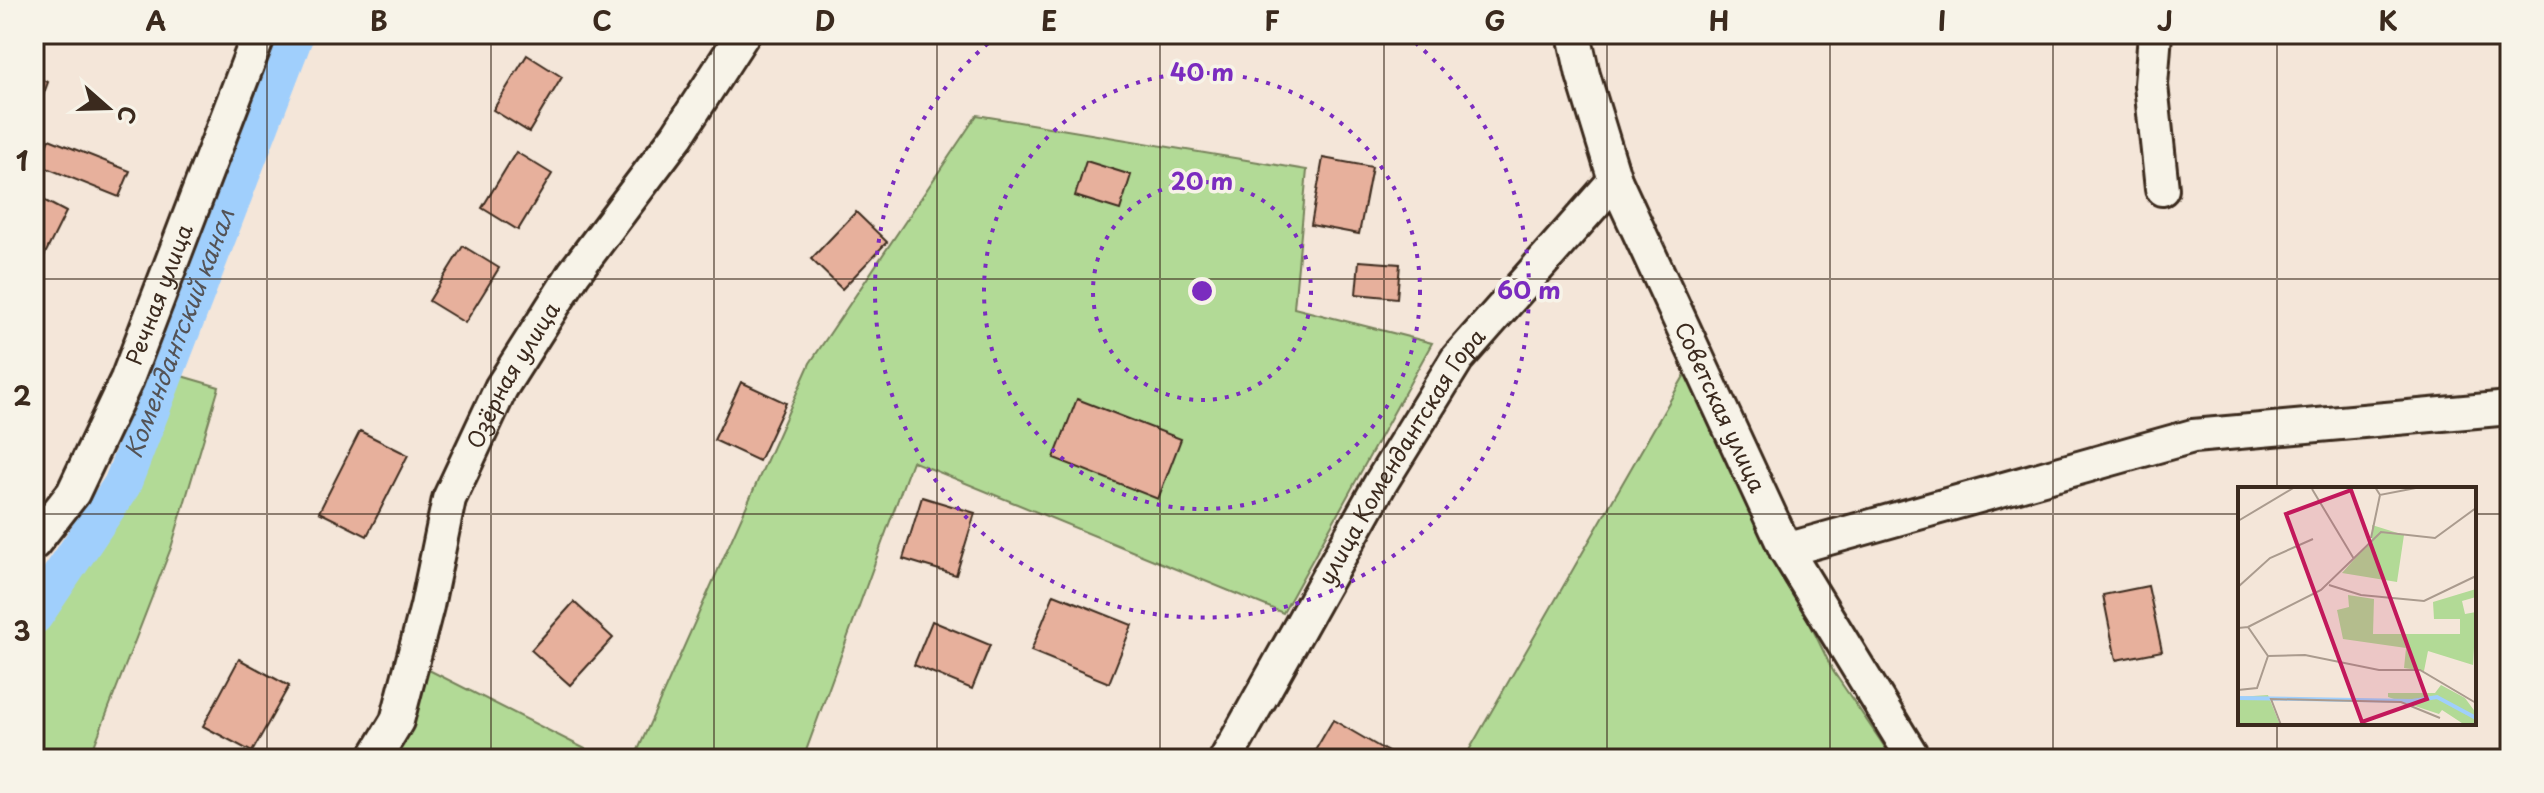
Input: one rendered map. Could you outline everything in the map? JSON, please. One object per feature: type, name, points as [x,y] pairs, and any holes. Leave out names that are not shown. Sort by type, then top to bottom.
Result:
[{"type":"street","name":"Речная улица","points":[[34,543],[73,493],[127,379],[259,34]]},
{"type":"street","name":"Озёрная улица","points":[[374,759],[397,721],[427,606],[449,499],[501,388],[574,273],[677,136],[743,34]]},
{"type":"street","name":"Советская улица","points":[[1574,34],[1583,75],[1615,180],[1786,550],[1914,759]]},
{"type":"street","points":[[2155,34],[2151,85],[2162,189]]},
{"type":"street","name":"улица Комендантская Гора","points":[[1226,759],[1380,484],[1457,359],[1615,180]]},
{"type":"street","points":[[1786,550],[2193,436],[2510,408]]},
{"type":"green space","points":[[977,115],[1307,170],[1294,308],[1432,343],[1283,613],[912,461],[803,759],[634,759],[810,363]]},
{"type":"green space","points":[[1687,371],[1833,671],[1893,759],[1464,759]]},
{"type":"green space","points":[[171,373],[219,387],[171,548],[89,759],[34,759],[34,597],[131,492]]},
{"type":"green space","points":[[421,666],[605,759],[387,759]]},
{"type":"building","points":[[1221,34],[1258,34],[1256,42]]},
{"type":"building","points":[[527,55],[562,77],[529,132],[493,110]]},
{"type":"building","points":[[34,77],[48,82],[34,120]]},
{"type":"building","points":[[49,139],[130,171],[119,197],[39,165]]},
{"type":"building","points":[[516,152],[552,174],[518,230],[482,208]]},
{"type":"building","points":[[1323,158],[1372,167],[1359,234],[1311,225]]},
{"type":"building","points":[[1086,161],[1131,175],[1120,210],[1075,196]]},
{"type":"building","points":[[34,195],[66,212],[39,266],[34,264]]},
{"type":"building","points":[[856,212],[887,242],[842,289],[811,259]]},
{"type":"building","points":[[463,246],[499,268],[465,323],[429,301]]},
{"type":"building","points":[[1359,261],[1400,264],[1397,298],[1356,294]]},
{"type":"building","points":[[741,382],[786,403],[759,461],[714,440]]},
{"type":"building","points":[[1077,399],[1181,439],[1158,499],[1054,458]]},
{"type":"building","points":[[360,431],[408,455],[367,536],[319,512]]},
{"type":"building","points":[[922,497],[975,513],[956,575],[903,559]]},
{"type":"building","points":[[2148,586],[2162,651],[2116,660],[2103,595]]},
{"type":"building","points":[[1054,594],[1132,625],[1109,683],[1031,651]]},
{"type":"building","points":[[574,602],[613,638],[570,685],[531,650]]},
{"type":"building","points":[[932,621],[990,645],[972,689],[914,665]]},
{"type":"building","points":[[239,659],[289,686],[252,752],[203,726]]},
{"type":"building","points":[[1333,720],[1400,759],[1310,759]]},
{"type":"waterway","name":"Комендантский канал","points":[[34,616],[122,485],[295,34]]}]
